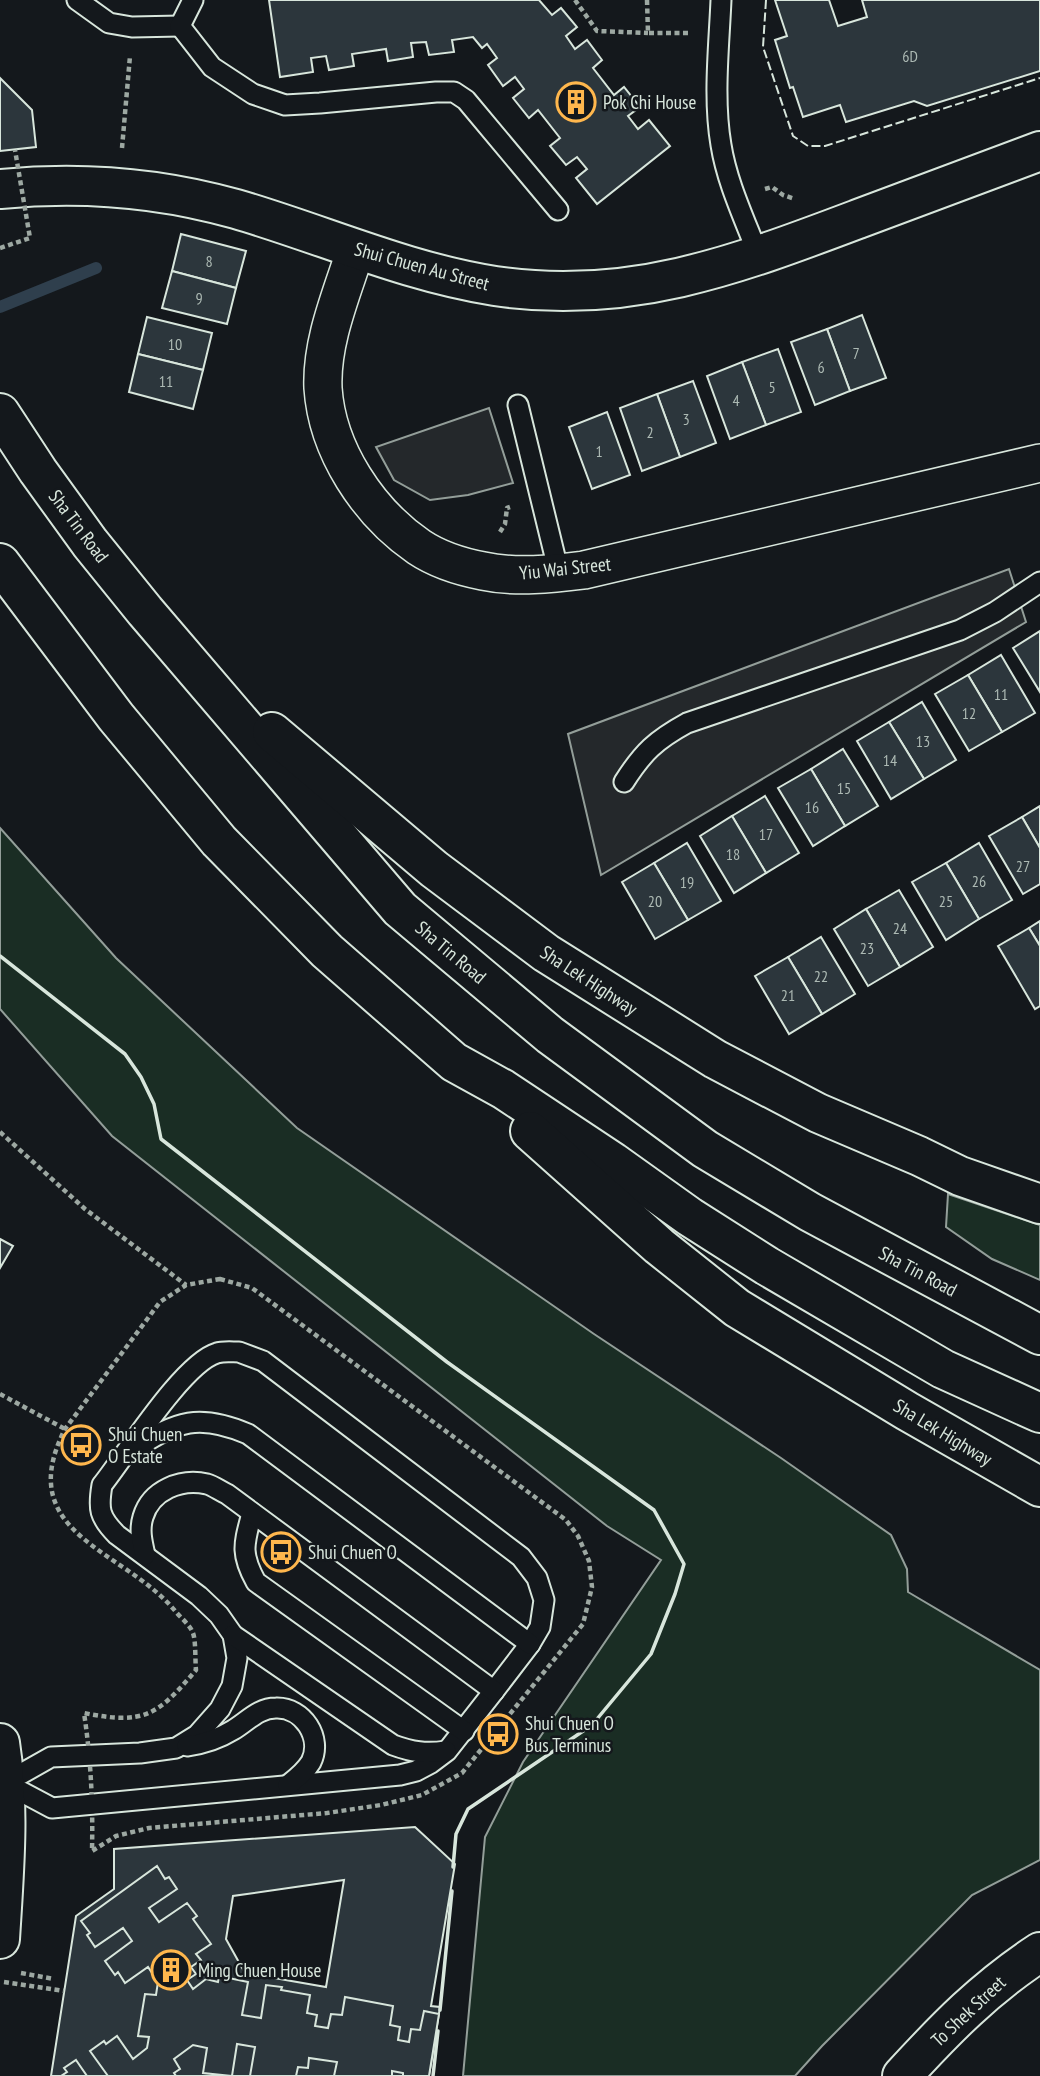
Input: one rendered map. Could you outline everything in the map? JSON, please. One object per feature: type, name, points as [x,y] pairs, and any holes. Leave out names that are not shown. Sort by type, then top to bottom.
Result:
[{"type":"main road","name":"Shui Chuen Au Street","points":[[0,189],[80,184],[151,190],[236,209],[457,279],[539,291],[580,291],[622,288],[677,279],[759,257],[1040,151]]},
{"type":"main road","name":"Sha Tin Road","points":[[0,413],[90,543],[400,909],[550,1035],[705,1149],[865,1242],[1040,1335]]},
{"type":"main road","points":[[0,563],[116,717],[219,841],[327,951],[454,1062],[503,1089],[690,1217],[779,1273],[943,1369],[1040,1413]]},
{"type":"main road","name":"Sha Lek Highway","points":[[193,667],[434,869],[546,953],[592,983],[715,1059],[818,1113],[960,1175],[1040,1204]]},
{"type":"main road","name":"Sha Lek Highway","points":[[454,1062],[635,1225],[737,1308],[929,1424],[1040,1487]]},
{"type":"main road","points":[[0,1743],[5,1783],[7,1955]]},
{"type":"main road","name":"To Shek Street","points":[[902,2076],[979,1996],[1040,1952]]},
{"type":"street","name":"Yiu Wai Street","points":[[356,249],[324,365],[326,409],[340,453],[357,484],[400,532],[440,558],[486,572],[559,573],[609,565],[1040,463]]},
{"type":"lane","points":[[77,0],[110,23],[132,27],[180,26]]},
{"type":"lane","points":[[180,26],[193,0]]},
{"type":"lane","points":[[721,0],[718,94],[721,146],[731,185],[759,257]]},
{"type":"lane","points":[[180,26],[212,67],[253,94],[285,104],[454,92],[466,100],[558,210]]},
{"type":"lane","points":[[518,405],[559,573]]},
{"type":"lane","points":[[624,782],[639,758],[663,736],[687,723],[960,630],[995,612],[1040,582]]},
{"type":"lane","points":[[5,1783],[52,1808],[400,1775],[416,1771],[447,1751],[530,1644],[540,1627],[544,1600],[537,1578],[521,1557],[263,1361],[239,1352],[217,1353],[199,1363],[183,1379],[102,1485],[99,1504],[106,1523],[117,1535],[199,1596],[219,1615],[233,1634],[393,1745],[412,1752],[447,1751]]},
{"type":"lane","points":[[117,1463],[157,1434],[184,1423],[227,1425],[248,1434],[530,1644]]},
{"type":"lane","points":[[145,1555],[140,1536],[143,1515],[154,1498],[169,1486],[189,1482],[209,1485],[227,1494],[494,1691]]},
{"type":"lane","points":[[252,1513],[244,1543],[246,1563],[256,1581],[464,1731]]},
{"type":"lane","points":[[176,1748],[197,1735],[220,1709],[232,1686],[237,1658],[233,1634]]},
{"type":"lane","points":[[5,1783],[51,1757],[139,1753],[198,1745],[233,1730],[262,1710],[279,1707],[296,1713],[309,1726],[314,1742],[312,1760],[302,1774],[286,1786]]},
{"type":"path","points":[[575,0],[597,31],[689,33]]},
{"type":"path","points":[[648,0],[648,33]]},
{"type":"path","points":[[122,150],[132,27]]},
{"type":"path","points":[[0,247],[30,238],[15,150]]},
{"type":"path","points":[[491,537],[500,532],[505,524],[507,508],[541,499]]},
{"type":"path","points":[[0,1132],[85,1209],[186,1285]]},
{"type":"path","points":[[0,1394],[65,1429]]},
{"type":"path","points":[[7,1955],[54,1979]]},
{"type":"path","points":[[0,1981],[64,1991]]},
{"type":"green space","points":[[0,828],[116,958],[297,1128],[891,1535],[907,1569],[908,1592],[1040,1670],[1040,1860],[972,1895],[795,2076],[463,2076],[485,1837],[523,1762],[661,1560],[607,1526],[112,1136],[0,1009]]},
{"type":"green space","points":[[948,1194],[1040,1225],[1040,1280],[992,1259],[946,1227]]},
{"type":"shaded area","points":[[489,408],[513,483],[468,495],[430,500],[394,480],[376,447]]},
{"type":"shaded area","points":[[1009,569],[1026,622],[601,875],[568,734]]},
{"type":"building","name":"Pok Chi House","points":[[269,0],[539,0],[552,15],[561,8],[577,27],[566,36],[575,49],[587,40],[602,60],[593,68],[614,95],[624,87],[640,107],[628,116],[638,129],[649,120],[670,146],[597,204],[576,178],[587,169],[577,157],[566,165],[550,146],[560,138],[538,110],[529,118],[513,98],[524,89],[515,77],[503,86],[488,65],[497,58],[487,44],[482,48],[473,37],[452,40],[454,52],[429,55],[426,42],[411,43],[413,57],[388,61],[386,49],[352,54],[354,66],[329,70],[326,56],[311,58],[313,72],[280,77]]},
{"type":"building","points":[[775,0],[829,0],[838,26],[867,17],[862,0],[1040,0],[1040,71],[927,106],[914,101],[846,122],[840,105],[803,117],[793,87],[790,88],[775,40],[787,36]]},
{"type":"building","points":[[0,78],[32,110],[36,147],[0,151]]},
{"type":"building","points":[[181,234],[246,251],[236,288],[172,271]]},
{"type":"building","points":[[172,271],[236,288],[227,324],[162,308]]},
{"type":"building","points":[[862,315],[886,378],[850,391],[827,329]]},
{"type":"building","points":[[147,317],[212,333],[203,370],[138,354]]},
{"type":"building","points":[[827,329],[850,391],[815,405],[791,342]]},
{"type":"building","points":[[778,349],[801,412],[766,425],[742,362]]},
{"type":"building","points":[[138,354],[203,370],[193,409],[129,392]]},
{"type":"building","points":[[742,362],[766,425],[730,439],[707,376]]},
{"type":"building","points":[[693,381],[716,443],[680,457],[657,394]]},
{"type":"building","points":[[657,394],[680,457],[642,471],[620,408]]},
{"type":"building","points":[[607,412],[630,475],[592,489],[569,427]]},
{"type":"building","points":[[1040,631],[1040,692],[1013,648]]},
{"type":"building","points":[[1001,655],[1035,713],[1002,732],[968,675]]},
{"type":"building","points":[[968,675],[1002,732],[969,751],[935,694]]},
{"type":"building","points":[[922,702],[956,760],[924,779],[889,722]]},
{"type":"building","points":[[889,722],[924,779],[891,799],[857,741]]},
{"type":"building","points":[[843,749],[878,806],[845,826],[811,769]]},
{"type":"building","points":[[811,769],[845,826],[813,846],[778,788]]},
{"type":"building","points":[[765,796],[799,853],[766,873],[732,816]]},
{"type":"building","points":[[1040,806],[1040,848],[1022,817]]},
{"type":"building","points":[[732,816],[766,873],[734,893],[700,836]]},
{"type":"building","points":[[1022,817],[1040,848],[1040,884],[1023,894],[989,836]]},
{"type":"building","points":[[687,843],[721,901],[688,920],[654,863]]},
{"type":"building","points":[[979,843],[1012,900],[979,919],[946,863]]},
{"type":"building","points":[[654,863],[688,920],[655,939],[622,882]]},
{"type":"building","points":[[946,863],[979,919],[946,940],[912,882]]},
{"type":"building","points":[[899,890],[933,947],[900,967],[866,909]]},
{"type":"building","points":[[866,909],[900,967],[868,986],[834,929]]},
{"type":"building","points":[[1040,921],[1040,946],[1029,928]]},
{"type":"building","points":[[1029,928],[1040,946],[1040,1006],[1035,1009],[998,946]]},
{"type":"building","points":[[821,937],[855,994],[822,1014],[788,957]]},
{"type":"building","points":[[788,957],[822,1014],[789,1034],[755,976]]},
{"type":"building","points":[[0,1239],[13,1246],[0,1268]]},
{"type":"building","points":[[415,1827],[455,1864],[431,2006],[440,2007],[429,2076],[51,2076],[76,1916],[114,1889],[114,1849]],"holes":[[[344,1880],[326,1987],[245,1973],[226,1939],[233,1896]]]},
{"type":"building","name":"Ming Chuen House","points":[[157,1866],[165,1879],[169,1877],[177,1889],[149,1908],[159,1922],[187,1903],[197,1916],[193,1919],[211,1944],[196,1954],[201,1960],[191,1967],[196,1974],[187,1980],[193,1989],[206,1979],[218,1982],[219,1976],[248,1982],[242,2015],[261,2018],[266,1985],[310,1995],[307,2013],[317,2015],[315,2026],[328,2028],[331,2014],[342,2015],[345,1997],[393,2006],[390,2025],[400,2027],[398,2040],[409,2042],[411,2029],[420,2030],[424,2011],[439,2014],[429,2076],[403,2076],[403,2073],[392,2071],[392,2076],[334,2076],[337,2062],[309,2058],[308,2068],[298,2067],[296,2076],[250,2076],[255,2047],[237,2044],[232,2076],[203,2073],[207,2048],[193,2045],[174,2059],[180,2069],[174,2073],[176,2076],[108,2076],[90,2051],[117,2036],[133,2059],[147,2048],[149,2037],[138,2036],[145,1994],[156,1995],[158,1982],[148,1967],[125,1983],[118,1972],[115,1975],[105,1961],[132,1941],[123,1928],[95,1947],[87,1935],[90,1933],[81,1921]]},
{"type":"building","points":[[76,2060],[87,2076],[61,2076],[67,2072],[64,2068]]},
{"type":"waterway","points":[[0,307],[96,268]]},
{"type":"fence","points":[[766,0],[763,47],[793,136],[808,146],[825,146],[1040,78]]},
{"type":"wall","points":[[0,956],[125,1054],[141,1077],[154,1104],[161,1139],[447,1362],[654,1510],[684,1564],[651,1654],[592,1725],[468,1809],[456,1834],[453,1867]]},
{"type":"wall","points":[[440,2010],[452,1891]]},
{"type":"wall","points":[[433,2076],[438,2031]]},
{"type":"place","name":"Pok Chi House","points":[[576,102]]},
{"type":"place","name":"Shui Chuen O Estate","points":[[81,1445]]},
{"type":"place","name":"Shui Chuen O","points":[[281,1552]]},
{"type":"place","name":"Shui Chuen O Bus Terminus","points":[[498,1734]]},
{"type":"place","name":"Ming Chuen House","points":[[171,1970]]}]
